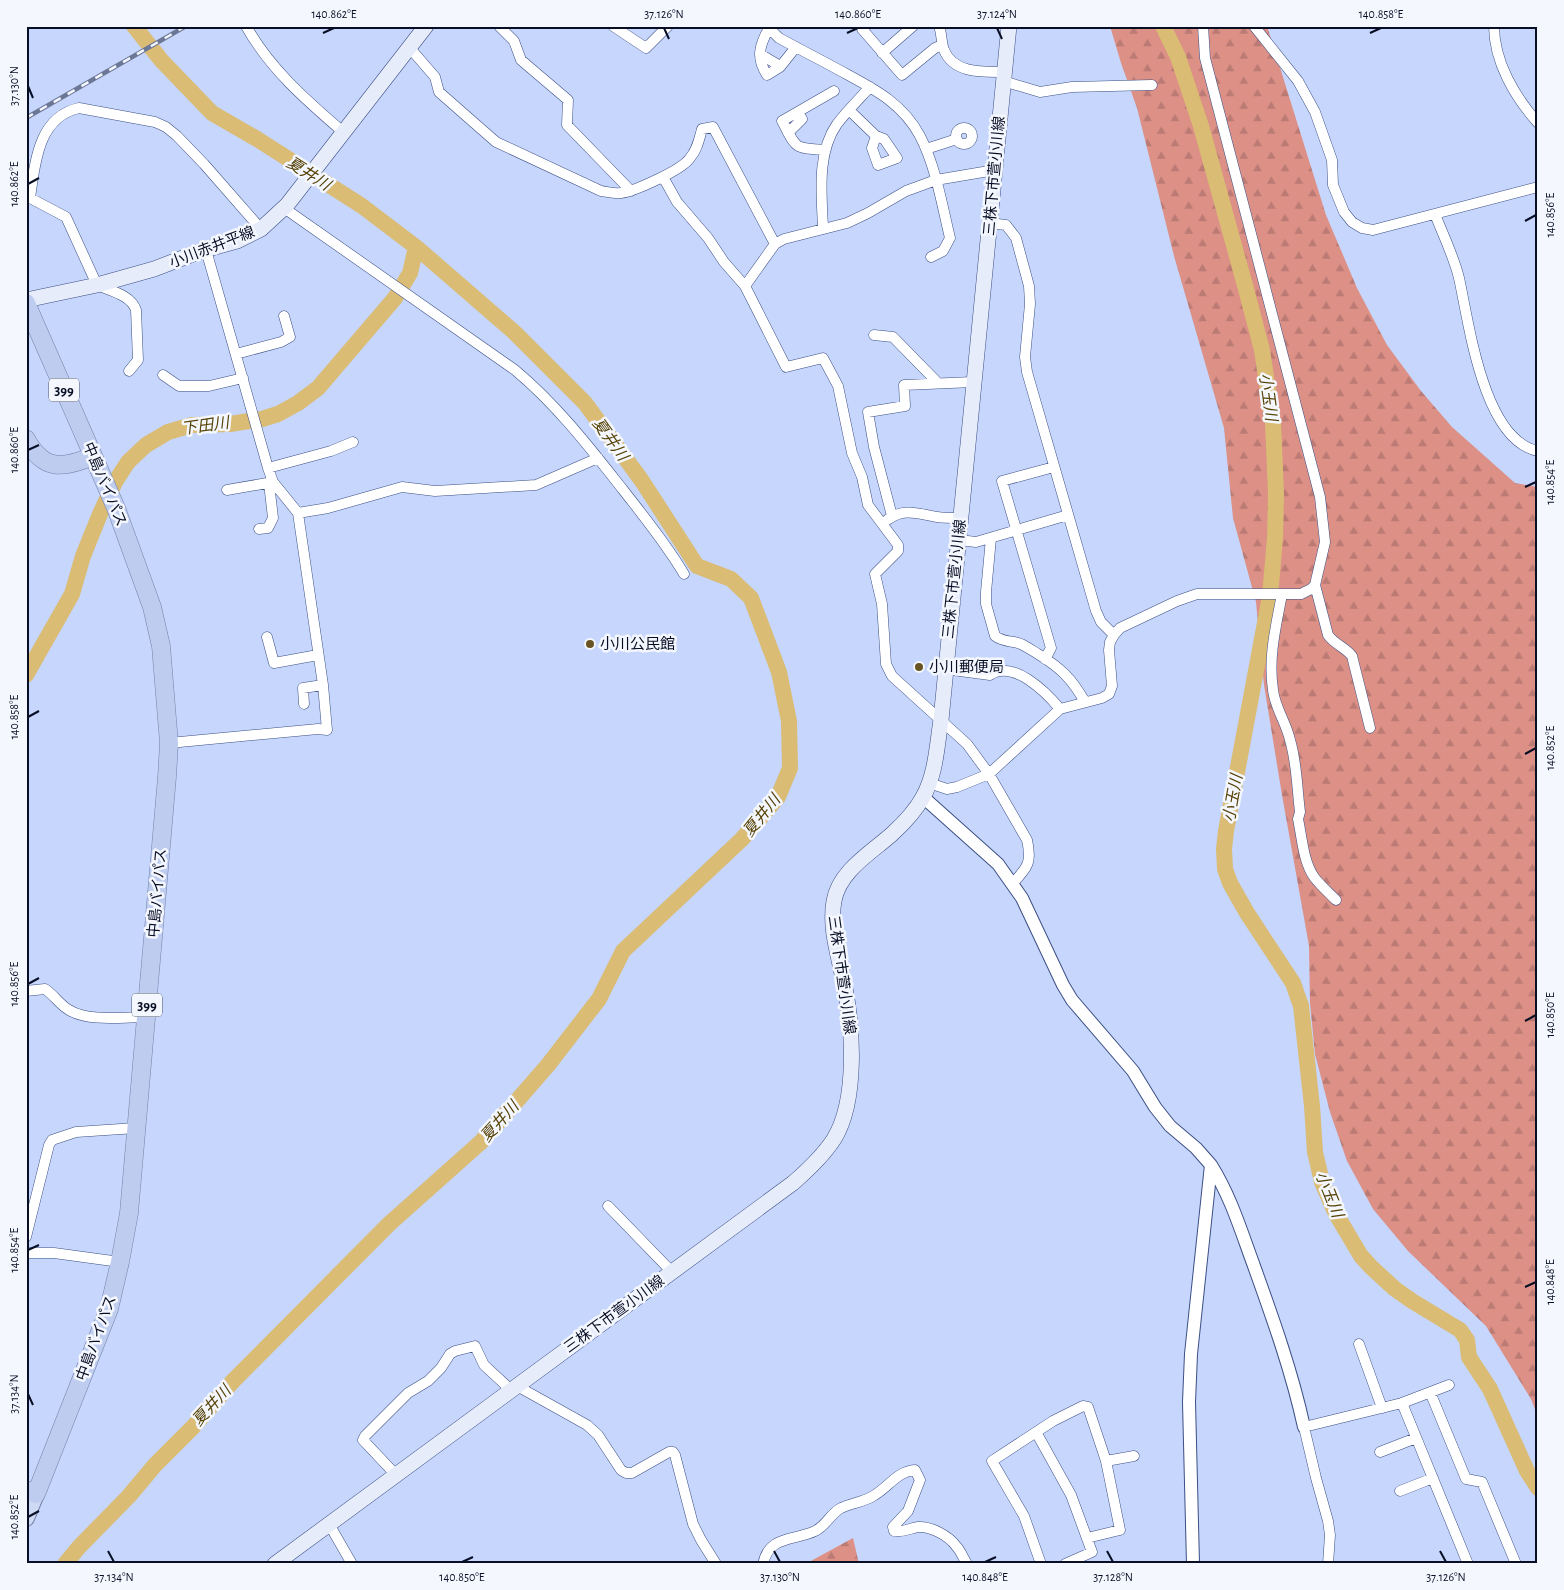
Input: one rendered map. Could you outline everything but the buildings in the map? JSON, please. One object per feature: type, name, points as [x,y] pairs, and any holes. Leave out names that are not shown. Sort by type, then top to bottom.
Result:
[{"type":"highway","name":"中島バイパス","points":[[26,301],[116,508],[152,607],[161,646],[168,743],[129,1213],[109,1309],[31,1492]]},
{"type":"highway","points":[[26,439],[33,452],[46,462],[61,467],[93,456]]},
{"type":"main road","name":"小川赤井平線","points":[[26,301],[97,285],[154,269],[237,241],[261,229],[285,206],[426,26]]},
{"type":"main road","name":"三株下市萱小川線","points":[[275,1564],[793,1183],[814,1165],[834,1138],[845,1114],[850,1086],[850,1050],[846,993],[832,913],[835,893],[846,876],[860,861],[894,833],[923,797],[929,783],[935,758],[961,518],[1009,26]]},
{"type":"main road","points":[[26,1518],[31,1492]]},
{"type":"street","points":[[246,26],[270,63],[339,138]]},
{"type":"street","points":[[499,26],[514,41],[521,60],[568,100],[567,125],[631,191]]},
{"type":"street","points":[[613,26],[646,48],[668,26]]},
{"type":"street","points":[[866,26],[862,29],[902,75],[935,48],[942,45]]},
{"type":"street","points":[[882,52],[913,26]]},
{"type":"street","points":[[939,26],[942,45],[952,62],[973,72],[1004,76],[1040,92],[1072,87],[1152,85]]},
{"type":"street","points":[[1203,26],[1205,58],[1320,497],[1325,542],[1315,585],[1328,635],[1352,656],[1370,728]]},
{"type":"street","points":[[1254,26],[1298,81],[1315,112],[1332,160],[1333,184],[1344,212],[1352,222],[1362,228],[1373,230],[1538,187]]},
{"type":"street","points":[[1494,26],[1498,51],[1514,92],[1538,123]]},
{"type":"street","points":[[796,47],[780,66],[760,54],[761,42],[768,27],[779,38],[870,86],[883,94],[904,113],[920,137],[936,180],[950,238],[943,251],[931,257]]},
{"type":"street","points":[[409,47],[435,77],[439,92],[496,142],[601,191],[618,194],[631,191],[663,176],[689,161],[696,150],[702,129],[713,127],[775,244]]},
{"type":"street","points":[[823,229],[822,172],[825,150],[836,125],[870,86]]},
{"type":"street","points":[[825,150],[801,149],[794,143],[788,133],[802,119],[798,112],[834,91]]},
{"type":"street","points":[[129,371],[138,360],[136,310],[134,303],[126,297],[97,285],[66,217],[30,198],[35,164],[49,127],[56,119],[71,110],[80,108],[154,122],[166,127],[204,164],[261,229]]},
{"type":"street","points":[[849,110],[876,136]]},
{"type":"street","points":[[926,149],[957,139]]},
{"type":"street","points":[[745,286],[775,244],[784,239],[847,223],[906,191],[936,180],[995,170]]},
{"type":"street","points":[[663,176],[677,202],[745,286],[786,367],[823,358],[838,386],[852,454],[862,477],[868,506],[898,545],[898,551],[875,574],[882,604],[886,664],[892,676],[967,744],[989,774],[1026,840],[1029,852],[1029,861],[1025,870],[1013,884]]},
{"type":"street","points":[[285,206],[408,296],[515,370],[535,387],[555,407],[598,458],[671,552],[684,574]]},
{"type":"street","points":[[1434,214],[1458,276],[1479,372],[1489,396],[1506,430],[1526,448],[1538,451]]},
{"type":"street","points":[[989,223],[1006,225],[1013,232],[1029,286],[1030,304],[1025,357],[1027,372],[1096,611],[1101,622],[1114,634]]},
{"type":"street","points":[[206,250],[271,483],[273,518],[268,528],[259,529]]},
{"type":"street","points":[[236,354],[281,342],[290,337],[284,316]]},
{"type":"street","points":[[874,335],[893,337],[938,383]]},
{"type":"street","points":[[164,375],[180,386],[209,386],[243,378]]},
{"type":"street","points":[[892,516],[874,447],[868,412],[905,406],[904,385],[973,382]]},
{"type":"street","points":[[268,468],[331,451],[353,442]]},
{"type":"street","points":[[298,513],[328,508],[402,487],[435,491],[536,484],[598,458]]},
{"type":"street","points":[[1045,659],[1050,648],[1002,481],[1054,467]]},
{"type":"street","points":[[168,743],[318,729],[327,730],[323,685],[298,513],[271,483]]},
{"type":"street","points":[[227,490],[271,483]]},
{"type":"street","points":[[882,524],[892,516],[907,512],[922,512],[936,517],[961,518]]},
{"type":"street","points":[[958,540],[976,542],[1068,515]]},
{"type":"street","points":[[991,538],[986,604],[995,636],[1004,642],[1022,645],[1058,667],[1076,687],[1085,702]]},
{"type":"street","points":[[929,783],[947,789],[989,774],[1060,709],[1102,698],[1109,694],[1112,686],[1109,650],[1114,634],[1120,628],[1177,601],[1197,594],[1301,594],[1315,585]]},
{"type":"street","points":[[1280,594],[1272,652],[1273,690],[1277,709],[1288,731],[1291,743],[1300,812],[1298,819],[1308,864],[1319,883],[1336,900]]},
{"type":"street","points":[[267,637],[274,663],[318,654]]},
{"type":"street","points":[[945,669],[990,675],[995,672],[1009,670],[1035,684],[1060,709]]},
{"type":"street","points":[[304,704],[303,688],[323,685]]},
{"type":"street","points":[[923,797],[998,864],[1022,898],[1072,1000],[1132,1071],[1155,1107],[1170,1126],[1196,1148],[1211,1165],[1226,1189],[1281,1345],[1304,1427],[1328,1521],[1330,1536],[1328,1564]]},
{"type":"street","points":[[26,991],[45,989],[66,1009],[82,1015],[146,1017]]},
{"type":"street","points":[[26,1237],[48,1146],[52,1140],[56,1137],[76,1132],[136,1128]]},
{"type":"street","points":[[1193,1564],[1189,1402],[1191,1354],[1211,1165]]},
{"type":"street","points":[[608,1206],[672,1272]]},
{"type":"street","points":[[26,1253],[54,1253],[120,1262]]},
{"type":"street","points":[[1359,1344],[1382,1408]]},
{"type":"street","points":[[396,1475],[363,1440],[364,1436],[408,1393],[428,1381],[441,1368],[450,1354],[475,1346],[484,1365],[514,1388],[587,1425],[598,1435],[621,1470],[626,1473],[632,1473],[669,1452],[673,1452],[693,1524],[700,1540],[716,1564]]},
{"type":"street","points":[[1304,1427],[1402,1403],[1449,1385]]},
{"type":"street","points":[[1430,1392],[1466,1480],[1482,1482],[1516,1564]]},
{"type":"street","points":[[1402,1403],[1468,1564]]},
{"type":"street","points":[[1040,1564],[1024,1516],[992,1461],[1053,1421],[1083,1406],[1088,1407],[1106,1461],[1120,1530],[1087,1538]]},
{"type":"street","points":[[1036,1432],[1071,1495],[1092,1552],[1065,1564]]},
{"type":"street","points":[[1380,1452],[1416,1438]]},
{"type":"street","points":[[1106,1461],[1134,1456]]},
{"type":"street","points":[[763,1564],[764,1556],[772,1546],[787,1538],[813,1532],[822,1527],[841,1508],[872,1498],[897,1476],[908,1470],[915,1470],[920,1480],[908,1511],[893,1527],[894,1532],[918,1527],[928,1528],[945,1536],[956,1546],[967,1564]]},
{"type":"street","points":[[1400,1491],[1432,1478]]},
{"type":"street","points":[[329,1524],[352,1564]]},
{"type":"green space","points":[[1110,26],[1267,26],[1326,215],[1357,288],[1387,345],[1421,391],[1452,427],[1515,483],[1538,487],[1538,1417],[1531,1399],[1486,1326],[1408,1251],[1373,1209],[1347,1161],[1330,1112],[1315,1054],[1310,1003],[1309,946],[1264,685],[1256,602],[1233,518],[1224,428],[1174,256],[1137,108]]},
{"type":"green space","points":[[853,1538],[859,1564],[809,1564],[809,1562]]},
{"type":"waterway","name":"夏井川","points":[[65,1564],[129,1496],[155,1465],[193,1427],[233,1381],[389,1224],[481,1142],[548,1065],[599,999],[623,951],[742,839],[778,797],[790,768],[789,721],[779,672],[751,598],[731,579],[697,566],[642,481],[585,403],[514,332],[416,247],[362,206],[257,139],[212,113],[161,60],[134,26]]},
{"type":"waterway","name":"小玉川","points":[[1163,26],[1178,57],[1201,126],[1262,350],[1273,423],[1276,494],[1275,538],[1270,596],[1226,831],[1224,849],[1225,869],[1230,883],[1247,913],[1293,983],[1301,1006],[1315,1152],[1322,1182],[1336,1214],[1361,1256],[1371,1267],[1395,1289],[1460,1330],[1467,1340],[1469,1357],[1490,1389],[1527,1471],[1538,1488]]},
{"type":"waterway","name":"下田川","points":[[26,675],[72,594],[83,556],[100,514],[115,482],[128,462],[146,445],[168,432],[192,425],[230,424],[262,419],[278,414],[298,403],[318,388],[395,298],[410,273],[416,247]]},
{"type":"railway","points":[[26,118],[186,26]]},
{"type":"place","name":"小川公民館","points":[[590,644]]},
{"type":"place","name":"小川郵便局","points":[[919,667]]}]
